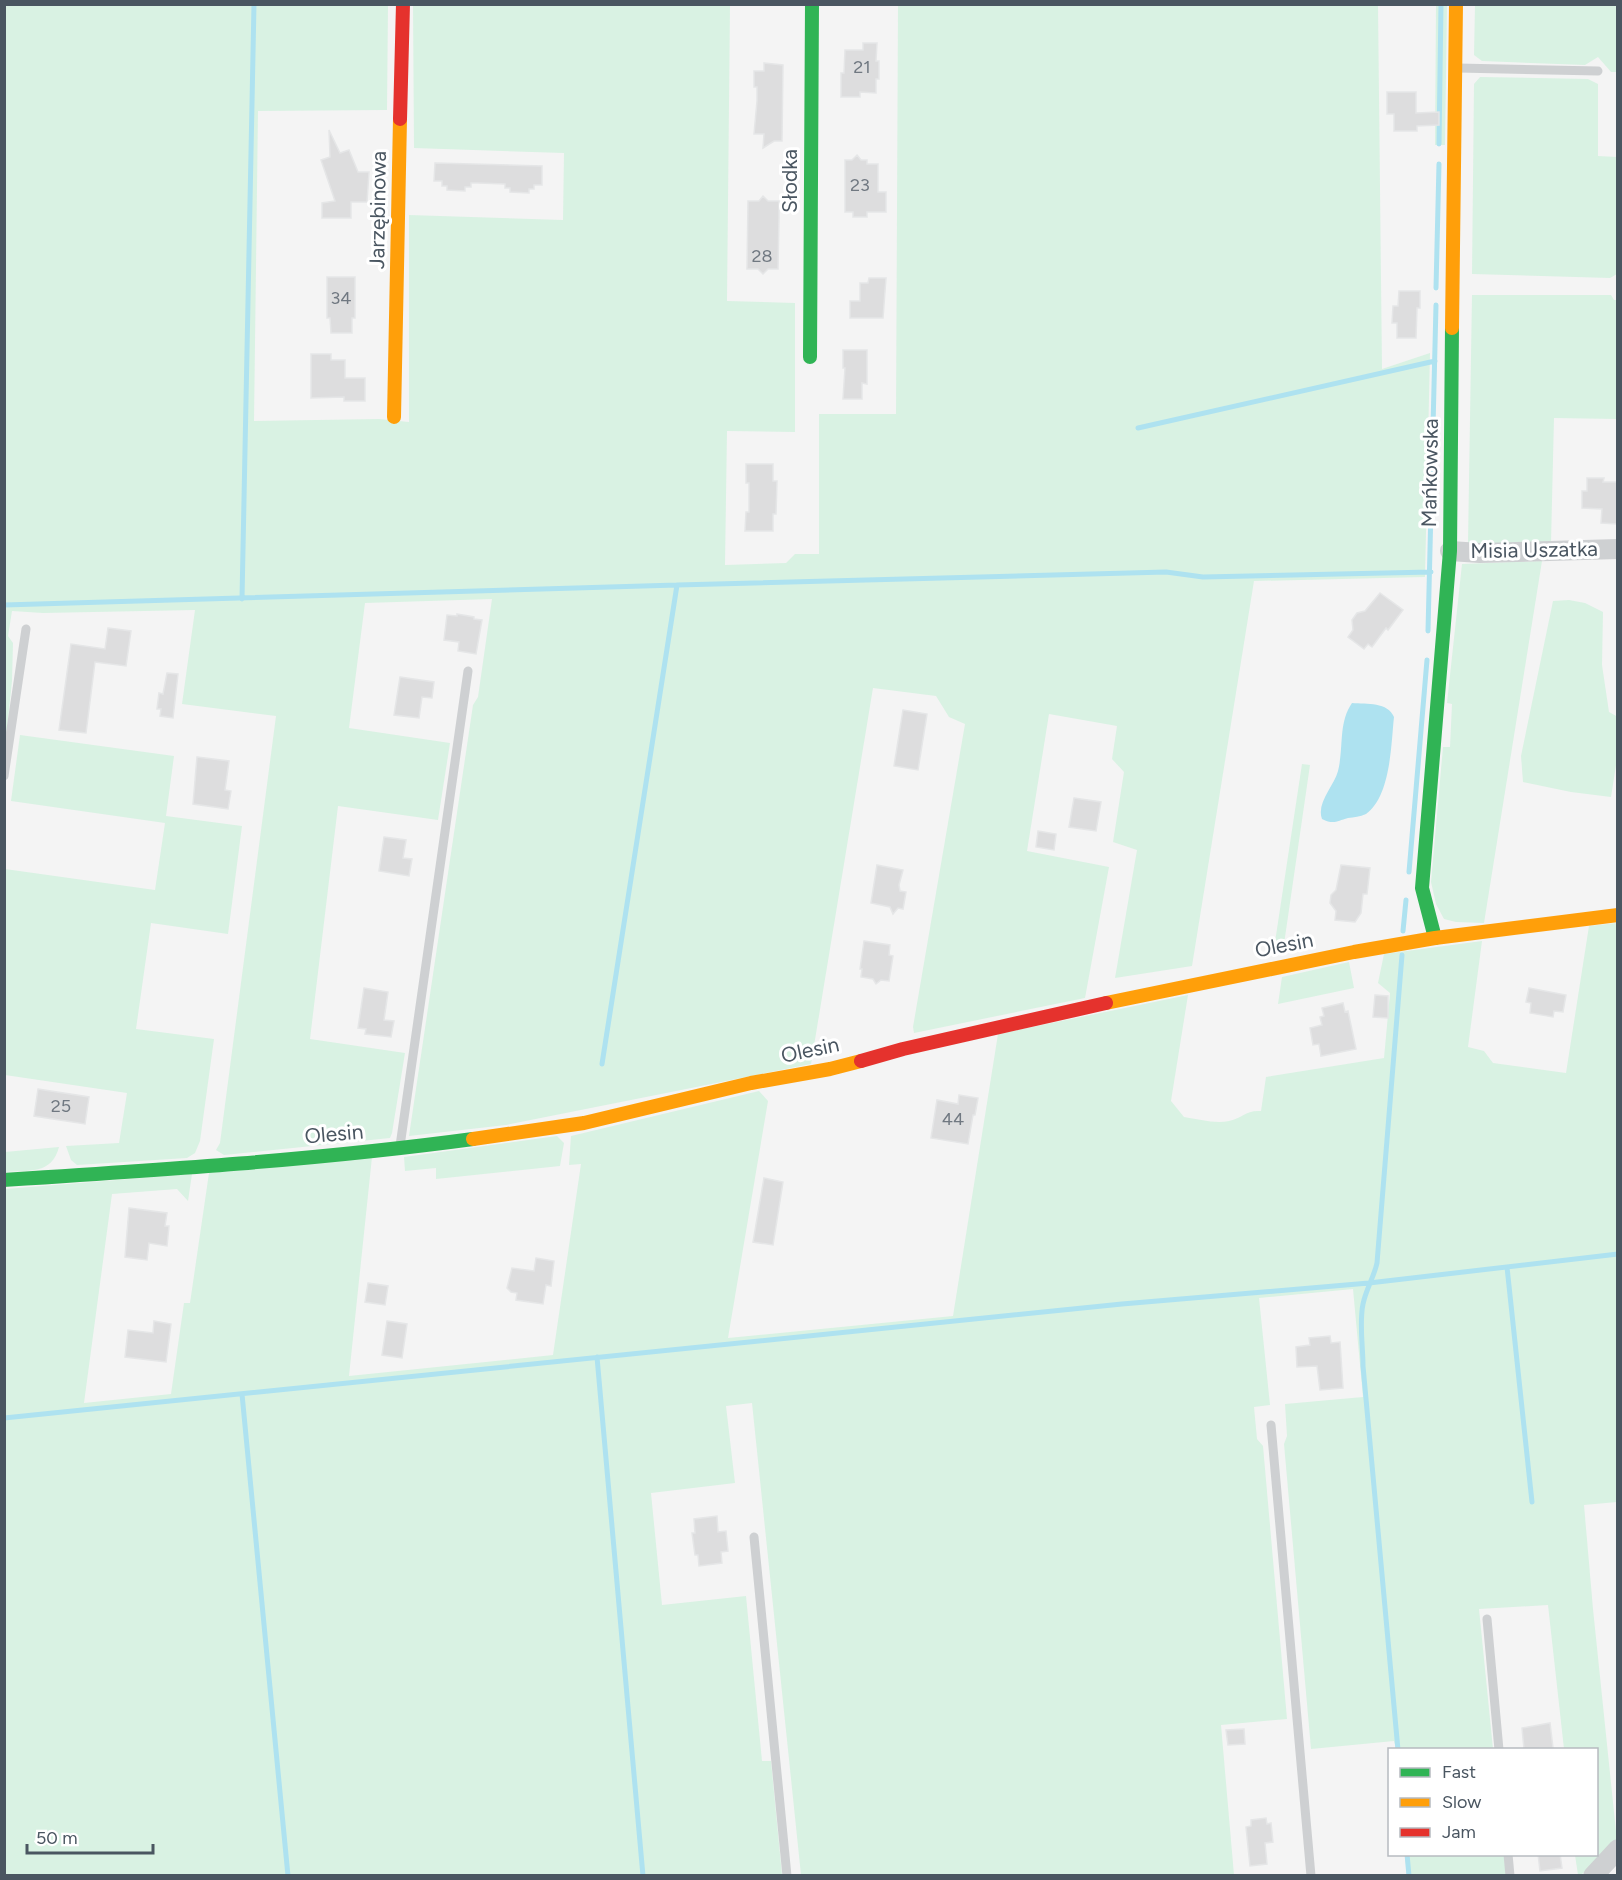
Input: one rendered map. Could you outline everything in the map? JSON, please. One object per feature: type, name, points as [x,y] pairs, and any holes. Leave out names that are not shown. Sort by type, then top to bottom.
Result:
[{"type":"street","name":"Jarzębinowa","points":[[394,417],[403,4]]},
{"type":"street","name":"Słodka","points":[[810,357],[812,4]]},
{"type":"street","name":"Mańkowska","points":[[1435,939],[1422,888],[1450,551],[1456,4]]},
{"type":"street","name":"Misia Uszatka","points":[[1450,551],[1480,553],[1617,549]]},
{"type":"street","name":"Olesin","points":[[4,1180],[202,1167],[399,1149],[584,1124],[751,1083],[830,1069],[903,1049],[1089,1006],[1354,952],[1617,915]]},
{"type":"street","points":[[1593,1875],[1617,1849]]},
{"type":"lane","points":[[1456,68],[1598,71]]},
{"type":"lane","points":[[4,776],[26,629]]},
{"type":"lane","points":[[399,1149],[468,671]]},
{"type":"lane","points":[[1270,1425],[1311,1875]]},
{"type":"lane","points":[[754,1537],[787,1875]]},
{"type":"lane","points":[[1487,1619],[1499,1748]]},
{"type":"lane","points":[[1508,1856],[1510,1875]]},
{"type":"green space","points":[[5,5],[388,6],[387,110],[258,111],[254,421],[379,419],[409,422],[409,215],[563,220],[564,153],[414,148],[413,5],[730,5],[727,301],[795,303],[795,432],[727,431],[725,565],[786,563],[795,554],[819,554],[819,414],[896,414],[898,5],[1378,5],[1382,369],[1430,353],[1425,577],[1254,581],[1192,966],[1115,978],[1137,850],[1113,842],[1124,772],[1112,759],[1117,726],[1049,714],[1027,851],[1109,867],[1085,998],[914,1033],[913,1027],[965,724],[949,717],[936,696],[873,688],[811,1064],[506,1125],[409,1136],[473,705],[478,697],[492,599],[365,603],[349,728],[450,743],[438,820],[338,806],[310,1039],[405,1053],[392,1133],[390,1138],[224,1155],[216,1150],[220,1143],[276,716],[182,704],[195,610],[43,613],[12,611],[8,636],[13,643],[12,681],[5,748]]},
{"type":"green space","points":[[1436,5],[1447,5],[1445,145],[1435,145]]},
{"type":"green space","points":[[1475,5],[1617,5],[1617,72],[1611,72],[1598,57],[1585,65],[1482,61],[1474,55]]},
{"type":"green space","points":[[1480,77],[1588,79],[1598,84],[1598,156],[1617,157],[1617,274],[1610,278],[1472,274],[1474,84]]},
{"type":"green space","points":[[1472,295],[1611,295],[1614,300],[1617,300],[1617,419],[1554,418],[1551,543],[1468,543]]},
{"type":"green space","points":[[1542,561],[1484,923],[1444,919],[1436,904],[1431,882],[1443,747],[1450,747],[1452,704],[1447,703],[1462,564]]},
{"type":"green space","points":[[1569,600],[1585,603],[1603,612],[1602,665],[1609,712],[1618,717],[1617,759],[1611,797],[1523,782],[1521,756],[1553,601]]},
{"type":"green space","points":[[20,735],[174,756],[166,816],[242,826],[228,934],[151,923],[136,1029],[214,1039],[200,1141],[195,1153],[187,1158],[77,1165],[71,1160],[66,1146],[119,1143],[127,1093],[5,1075],[5,869],[155,890],[165,823],[11,801]]},
{"type":"green space","points":[[1302,764],[1310,765],[1283,951],[1262,954],[1275,942]]},
{"type":"green space","points":[[1617,923],[1617,1502],[1584,1505],[1617,1841],[1581,1875],[1578,1875],[1575,1856],[1598,1856],[1598,1748],[1564,1748],[1548,1605],[1479,1609],[1493,1748],[1396,1748],[1394,1741],[1311,1749],[1284,1444],[1287,1436],[1285,1404],[1363,1397],[1353,1289],[1259,1298],[1270,1405],[1254,1407],[1257,1439],[1263,1446],[1287,1719],[1221,1725],[1234,1875],[801,1875],[752,1403],[726,1406],[735,1483],[651,1493],[662,1605],[746,1596],[762,1761],[771,1761],[782,1875],[5,1876],[5,1189],[192,1174],[188,1201],[177,1189],[112,1194],[84,1403],[171,1394],[184,1303],[190,1303],[209,1173],[372,1157],[349,1376],[553,1355],[581,1164],[569,1165],[571,1136],[759,1091],[768,1101],[728,1338],[953,1316],[998,1034],[1188,995],[1171,1101],[1184,1117],[1224,1122],[1251,1112],[1261,1111],[1266,1077],[1384,1058],[1390,993],[1378,983],[1384,954],[1482,941],[1468,1047],[1484,1051],[1493,1063],[1566,1073],[1589,926]]},
{"type":"green space","points":[[1349,962],[1354,988],[1278,1004],[1282,977]]},
{"type":"green space","points":[[557,1136],[564,1143],[560,1166],[436,1179],[436,1168],[405,1171],[404,1157]]},
{"type":"green space","points":[[59,1147],[56,1156],[45,1167],[30,1171],[5,1172],[5,1152]]},
{"type":"green space","points":[[1405,1856],[1504,1856],[1506,1875],[1407,1875]]},
{"type":"water","points":[[1352,703],[1382,706],[1394,717],[1388,769],[1380,795],[1366,814],[1330,822],[1322,819],[1321,807],[1338,771],[1343,727]]},
{"type":"building","points":[[863,43],[877,43],[876,61],[879,61],[879,79],[876,79],[876,93],[860,92],[860,97],[841,97],[841,73],[844,73],[845,50],[863,50]]},
{"type":"building","points":[[764,63],[783,65],[782,141],[774,141],[763,148],[764,134],[754,134],[757,87],[754,87],[754,71],[764,71]]},
{"type":"building","points":[[1387,92],[1416,92],[1416,113],[1439,112],[1439,125],[1417,126],[1417,131],[1394,131],[1394,114],[1387,114]]},
{"type":"building","points":[[329,130],[340,153],[349,150],[358,172],[369,172],[367,202],[351,202],[351,218],[322,218],[322,203],[335,201],[321,160],[330,157]]},
{"type":"building","points":[[857,155],[861,160],[867,160],[867,164],[878,164],[878,192],[886,192],[886,212],[867,212],[867,217],[853,217],[853,212],[845,212],[845,160],[852,160]]},
{"type":"building","points":[[435,163],[542,166],[542,185],[534,185],[534,189],[529,189],[529,193],[510,192],[510,188],[505,188],[505,184],[478,183],[471,183],[471,187],[465,187],[465,191],[447,190],[447,186],[442,186],[442,181],[434,181]]},
{"type":"building","points":[[763,196],[768,201],[779,201],[779,217],[778,269],[768,269],[763,274],[758,269],[747,269],[748,201],[759,201]]},
{"type":"building","points":[[327,277],[355,277],[355,318],[352,318],[352,333],[331,333],[330,318],[327,318]]},
{"type":"building","points":[[869,278],[886,278],[883,318],[850,318],[850,301],[860,301],[860,283],[868,283]]},
{"type":"building","points":[[1399,291],[1420,291],[1416,338],[1397,338],[1397,323],[1392,323],[1393,306],[1398,306]]},
{"type":"building","points":[[843,350],[867,350],[867,384],[862,383],[862,399],[843,399],[845,368],[843,368]]},
{"type":"building","points":[[311,354],[331,354],[331,360],[345,360],[345,378],[365,378],[365,401],[344,401],[344,397],[311,398]]},
{"type":"building","points":[[746,464],[773,464],[773,481],[777,481],[773,531],[745,531],[746,512],[749,512],[749,483],[746,483]]},
{"type":"building","points":[[1587,478],[1604,478],[1603,482],[1617,482],[1617,524],[1601,523],[1602,509],[1582,508],[1582,491],[1587,491]]},
{"type":"building","points":[[1380,593],[1403,610],[1372,647],[1368,644],[1364,649],[1348,637],[1353,630],[1352,620],[1357,613],[1365,611]]},
{"type":"building","points":[[457,614],[482,620],[476,654],[458,651],[459,642],[444,640],[447,615],[457,616]]},
{"type":"building","points":[[108,628],[131,631],[126,666],[95,662],[86,733],[59,730],[71,644],[105,649]]},
{"type":"building","points":[[167,673],[178,674],[173,718],[160,716],[161,709],[157,709],[159,693],[163,694]]},
{"type":"building","points":[[400,677],[434,682],[432,698],[422,697],[419,718],[394,715]]},
{"type":"building","points":[[903,710],[927,714],[918,770],[894,766]]},
{"type":"building","points":[[197,757],[229,761],[225,790],[231,791],[228,809],[193,804]]},
{"type":"building","points":[[1074,798],[1101,802],[1096,831],[1069,827]]},
{"type":"building","points":[[1038,831],[1056,834],[1054,850],[1036,847]]},
{"type":"building","points":[[384,837],[406,840],[403,858],[412,859],[409,876],[379,871]]},
{"type":"building","points":[[877,865],[903,870],[899,885],[900,891],[906,892],[903,909],[898,908],[893,914],[890,907],[871,903]]},
{"type":"building","points":[[1341,865],[1370,868],[1367,894],[1363,894],[1361,913],[1355,922],[1335,920],[1336,911],[1330,903],[1331,895],[1336,890]]},
{"type":"building","points":[[864,941],[890,945],[889,955],[893,956],[889,981],[881,980],[876,984],[873,979],[861,977]]},
{"type":"building","points":[[364,988],[388,992],[384,1020],[394,1021],[391,1037],[365,1034],[366,1029],[358,1028]]},
{"type":"building","points":[[1529,988],[1566,995],[1563,1012],[1554,1011],[1553,1017],[1530,1013],[1531,1003],[1526,1002]]},
{"type":"building","points":[[1375,995],[1388,996],[1388,1018],[1373,1017]]},
{"type":"building","points":[[1343,1003],[1345,1012],[1348,1011],[1356,1049],[1321,1056],[1319,1044],[1313,1045],[1310,1028],[1322,1025],[1320,1017],[1324,1016],[1322,1008]]},
{"type":"building","points":[[38,1089],[89,1097],[85,1124],[34,1116]]},
{"type":"building","points":[[959,1095],[978,1098],[968,1144],[931,1138],[937,1100],[958,1104]]},
{"type":"building","points":[[764,1178],[783,1182],[773,1245],[753,1242]]},
{"type":"building","points":[[129,1208],[167,1213],[165,1226],[169,1226],[167,1246],[149,1243],[147,1260],[125,1257]]},
{"type":"building","points":[[536,1258],[554,1261],[551,1286],[546,1285],[543,1304],[516,1300],[517,1293],[507,1288],[512,1268],[534,1271]]},
{"type":"building","points":[[368,1283],[388,1286],[385,1305],[365,1302]]},
{"type":"building","points":[[154,1321],[171,1324],[166,1362],[125,1357],[128,1330],[153,1333]]},
{"type":"building","points":[[387,1321],[407,1324],[402,1358],[382,1355]]},
{"type":"building","points":[[1330,1336],[1331,1343],[1340,1342],[1343,1388],[1320,1390],[1317,1366],[1297,1367],[1296,1347],[1310,1345],[1309,1338]]},
{"type":"building","points":[[717,1516],[718,1532],[726,1531],[728,1551],[721,1552],[722,1563],[699,1566],[692,1533],[695,1533],[694,1519]]},
{"type":"building","points":[[1550,1723],[1553,1748],[1524,1748],[1522,1728]]},
{"type":"building","points":[[1244,1729],[1245,1744],[1228,1745],[1226,1730]]},
{"type":"building","points":[[1266,1818],[1267,1824],[1271,1823],[1273,1842],[1265,1843],[1267,1864],[1250,1866],[1246,1827],[1251,1826],[1251,1820]]},
{"type":"building","points":[[1538,1856],[1560,1856],[1562,1868],[1540,1871]]},
{"type":"waterway","points":[[242,599],[254,4]]},
{"type":"waterway","points":[[1439,144],[1441,4]]},
{"type":"waterway","points":[[1436,288],[1439,164]]},
{"type":"waterway","points":[[1428,631],[1436,305]]},
{"type":"waterway","points":[[1138,428],[1435,361]]},
{"type":"waterway","points":[[4,605],[1166,572],[1203,577],[1431,572]]},
{"type":"waterway","points":[[602,1064],[677,585]]},
{"type":"waterway","points":[[1409,872],[1427,660]]},
{"type":"waterway","points":[[1403,931],[1406,900]]},
{"type":"waterway","points":[[1398,1748],[1361,1327],[1364,1299],[1377,1263],[1402,955]]},
{"type":"waterway","points":[[4,1418],[1122,1304],[1369,1283],[1618,1254]]},
{"type":"waterway","points":[[1507,1267],[1532,1502]]},
{"type":"waterway","points":[[597,1357],[643,1876]]},
{"type":"waterway","points":[[242,1394],[288,1876]]},
{"type":"waterway","points":[[1407,1856],[1409,1876]]},
{"type":"traffic: fast","points":[[810,357],[812,4]]},
{"type":"traffic: fast","points":[[1435,938],[1422,888],[1450,551],[1452,328]]},
{"type":"traffic: fast","points":[[4,1180],[297,1159],[473,1139]]},
{"type":"traffic: slow","points":[[1452,328],[1456,4]]},
{"type":"traffic: slow","points":[[394,417],[400,119]]},
{"type":"traffic: slow","points":[[1106,1003],[1354,952],[1435,938],[1618,915]]},
{"type":"traffic: slow","points":[[473,1139],[584,1123],[751,1083],[861,1061]]},
{"type":"traffic: jam","points":[[400,119],[403,4]]},
{"type":"traffic: jam","points":[[861,1061],[903,1049],[1106,1003]]}]
